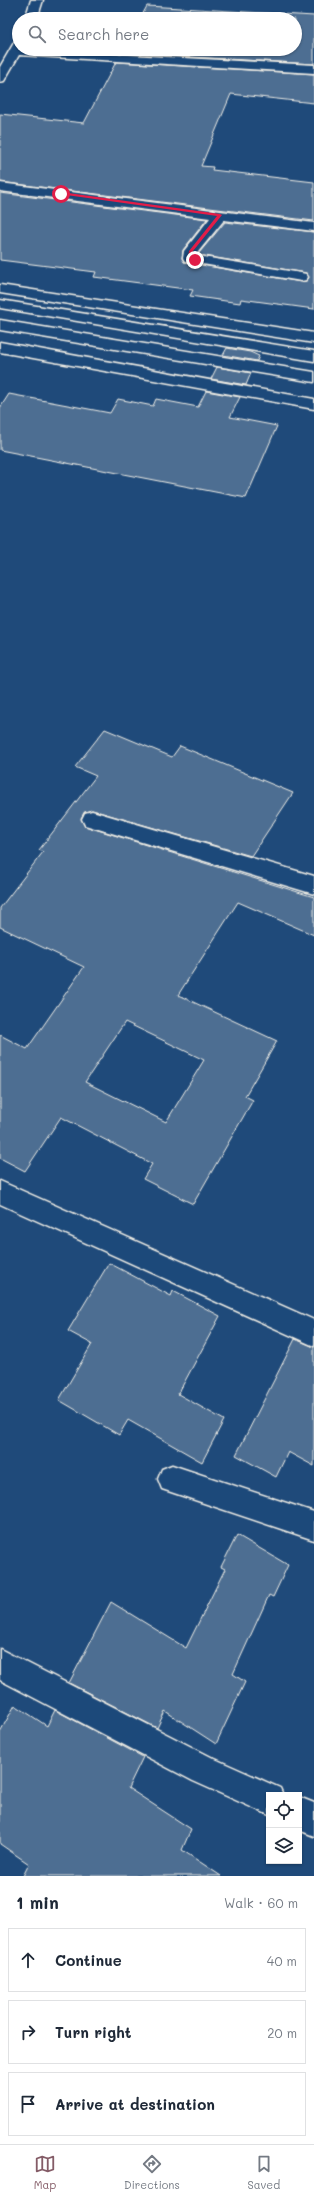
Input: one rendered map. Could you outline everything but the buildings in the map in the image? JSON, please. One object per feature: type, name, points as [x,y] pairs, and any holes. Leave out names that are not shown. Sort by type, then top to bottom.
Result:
[{"type":"street","points":[[33,12],[37,0]]},
{"type":"street","points":[[0,78],[12,56]]},
{"type":"street","points":[[138,56],[314,69]]},
{"type":"street","points":[[0,187],[314,227]]},
{"type":"street","points":[[220,215],[191,251],[190,258],[302,277]]},
{"type":"street","points":[[0,289],[314,338]]},
{"type":"street","points":[[0,304],[314,356]]},
{"type":"street","points":[[0,325],[314,377]]},
{"type":"street","points":[[0,347],[314,404]]},
{"type":"street","points":[[92,819],[314,885]]},
{"type":"street","points":[[0,1192],[314,1333]]},
{"type":"street","points":[[172,1479],[314,1526]]},
{"type":"street","points":[[0,1664],[204,1770],[266,1798]]},
{"type":"street","points":[[302,1814],[314,1820]]},
{"type":"route","points":[[61,194],[220,215],[191,251],[190,258],[195,260]]}]
